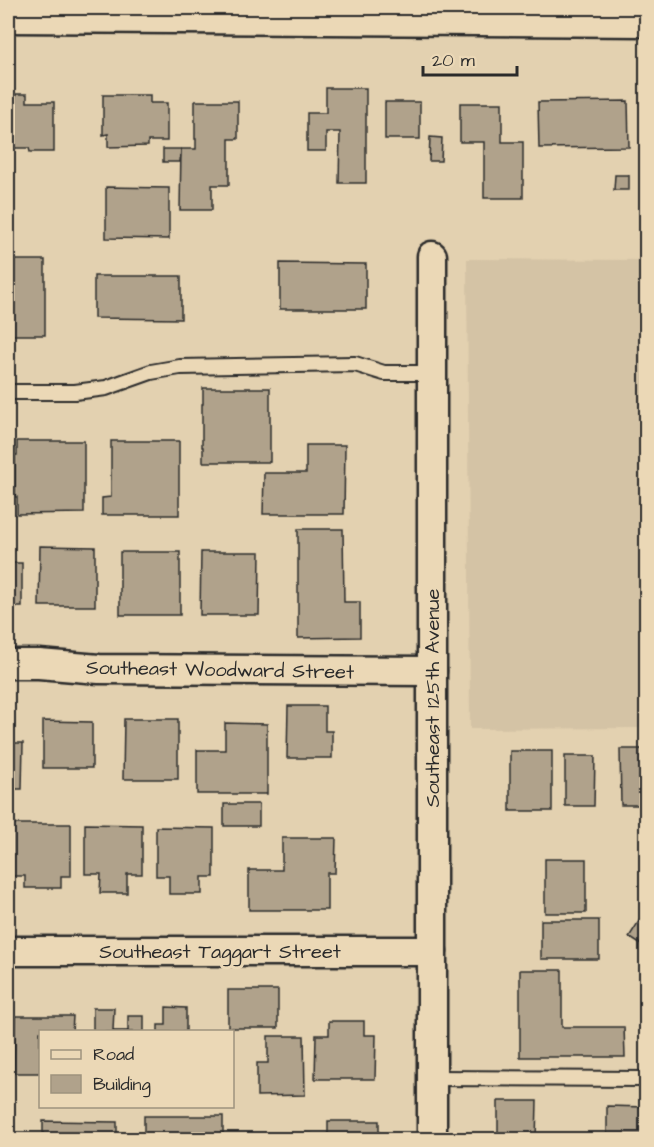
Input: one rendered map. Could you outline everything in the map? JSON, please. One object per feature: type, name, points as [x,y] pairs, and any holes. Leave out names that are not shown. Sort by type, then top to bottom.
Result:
[{"type":"street","points":[[8,18],[646,22]]},
{"type":"street","name":"Southeast 125th Avenue","points":[[432,256],[432,1140]]},
{"type":"street","name":"Southeast Woodward Street","points":[[8,664],[99,669],[432,671]]},
{"type":"street","name":"Southeast Taggart Street","points":[[8,951],[432,951]]},
{"type":"lane","points":[[8,392],[75,393],[106,388],[151,372],[180,367],[355,364],[384,373],[432,373]]},
{"type":"lane","points":[[432,1078],[646,1079]]},
{"type":"shaded area","points":[[467,259],[646,260],[646,728],[470,729]]},
{"type":"building","points":[[326,88],[366,88],[366,183],[339,183],[340,132],[326,132],[326,151],[307,151],[307,113],[326,113]]},
{"type":"building","points":[[16,94],[27,94],[27,102],[54,102],[54,152],[30,152],[29,148],[8,148],[8,100],[15,101]]},
{"type":"building","points":[[103,95],[150,95],[150,103],[167,103],[167,141],[148,141],[148,146],[108,147],[108,134],[103,135]]},
{"type":"building","points":[[195,101],[238,101],[238,139],[229,139],[229,185],[212,185],[212,210],[180,210],[181,149],[196,149]]},
{"type":"building","points":[[628,101],[629,147],[539,148],[538,102]]},
{"type":"building","points":[[385,102],[420,102],[420,139],[385,139]]},
{"type":"building","points":[[460,103],[502,103],[502,142],[523,142],[523,198],[484,198],[484,142],[460,142]]},
{"type":"building","points":[[430,137],[442,138],[441,161],[429,161]]},
{"type":"building","points":[[163,149],[181,149],[180,162],[163,162]]},
{"type":"building","points":[[615,175],[629,175],[629,190],[614,190]]},
{"type":"building","points":[[106,187],[169,188],[169,239],[106,238]]},
{"type":"building","points":[[8,260],[45,260],[45,335],[8,335]]},
{"type":"building","points":[[280,263],[366,264],[366,309],[280,309]]},
{"type":"building","points":[[94,276],[181,276],[181,319],[94,318]]},
{"type":"building","points":[[203,388],[270,388],[270,462],[203,462]]},
{"type":"building","points":[[17,441],[84,441],[84,513],[17,514],[15,455],[17,455]]},
{"type":"building","points":[[111,441],[179,441],[179,515],[102,515],[102,498],[111,497]]},
{"type":"building","points":[[306,445],[345,445],[344,514],[263,514],[264,473],[306,473]]},
{"type":"building","points":[[298,529],[343,529],[344,602],[360,602],[360,637],[298,638]]},
{"type":"building","points":[[40,546],[95,547],[95,606],[39,606]]},
{"type":"building","points":[[120,552],[180,552],[180,615],[120,615]]},
{"type":"building","points":[[201,552],[260,552],[259,615],[200,615]]},
{"type":"building","points":[[8,563],[22,563],[22,607],[8,607]]},
{"type":"building","points":[[288,706],[325,706],[325,731],[332,731],[332,758],[287,758]]},
{"type":"building","points":[[124,719],[178,719],[178,779],[123,779]]},
{"type":"building","points":[[43,721],[92,722],[92,768],[43,768]]},
{"type":"building","points":[[225,723],[267,724],[267,794],[197,794],[197,750],[225,750]]},
{"type":"building","points":[[8,743],[23,743],[22,789],[8,789]]},
{"type":"building","points":[[620,749],[646,749],[646,805],[621,805]]},
{"type":"building","points":[[510,751],[552,751],[552,811],[510,811]]},
{"type":"building","points":[[565,756],[595,756],[594,806],[565,806]]},
{"type":"building","points":[[224,804],[259,804],[259,826],[224,826]]},
{"type":"building","points":[[11,824],[71,824],[71,876],[61,876],[61,888],[25,888],[25,876],[11,876]]},
{"type":"building","points":[[85,824],[142,825],[142,874],[127,874],[127,893],[100,893],[101,874],[85,874]]},
{"type":"building","points":[[156,827],[214,828],[214,877],[202,877],[202,894],[169,894],[169,876],[156,876]]},
{"type":"building","points":[[282,838],[336,838],[335,873],[327,873],[327,910],[249,910],[249,870],[282,870]]},
{"type":"building","points":[[545,859],[586,859],[586,913],[545,913]]},
{"type":"building","points":[[646,910],[646,948],[629,937]]},
{"type":"building","points":[[541,920],[599,920],[599,959],[541,959]]},
{"type":"building","points":[[520,970],[562,970],[562,1027],[624,1027],[625,1057],[520,1057]]},
{"type":"building","points":[[228,990],[278,990],[278,1028],[228,1028]]},
{"type":"building","points":[[166,1007],[186,1008],[186,1030],[158,1030],[158,1025],[166,1025]]},
{"type":"building","points":[[93,1008],[114,1008],[113,1030],[93,1030]]},
{"type":"building","points":[[15,1016],[73,1016],[72,1030],[39,1030],[39,1073],[14,1073]]},
{"type":"building","points":[[128,1016],[144,1016],[144,1030],[128,1030]]},
{"type":"building","points":[[329,1021],[364,1021],[364,1035],[376,1035],[375,1079],[315,1079],[316,1035],[329,1035]]},
{"type":"building","points":[[268,1036],[304,1036],[305,1095],[257,1096],[257,1063],[268,1063]]},
{"type":"building","points":[[498,1101],[537,1101],[536,1140],[498,1140]]},
{"type":"building","points":[[8,1103],[11,1103],[11,1140],[8,1140]]},
{"type":"building","points":[[607,1106],[646,1107],[646,1140],[607,1140]]},
{"type":"building","points":[[144,1116],[223,1116],[223,1140],[144,1140]]},
{"type":"building","points":[[43,1121],[117,1122],[117,1140],[43,1140]]},
{"type":"building","points":[[328,1121],[379,1121],[379,1140],[328,1140]]},
{"type":"building","points":[[259,1134],[312,1134],[312,1140],[259,1140]]}]
